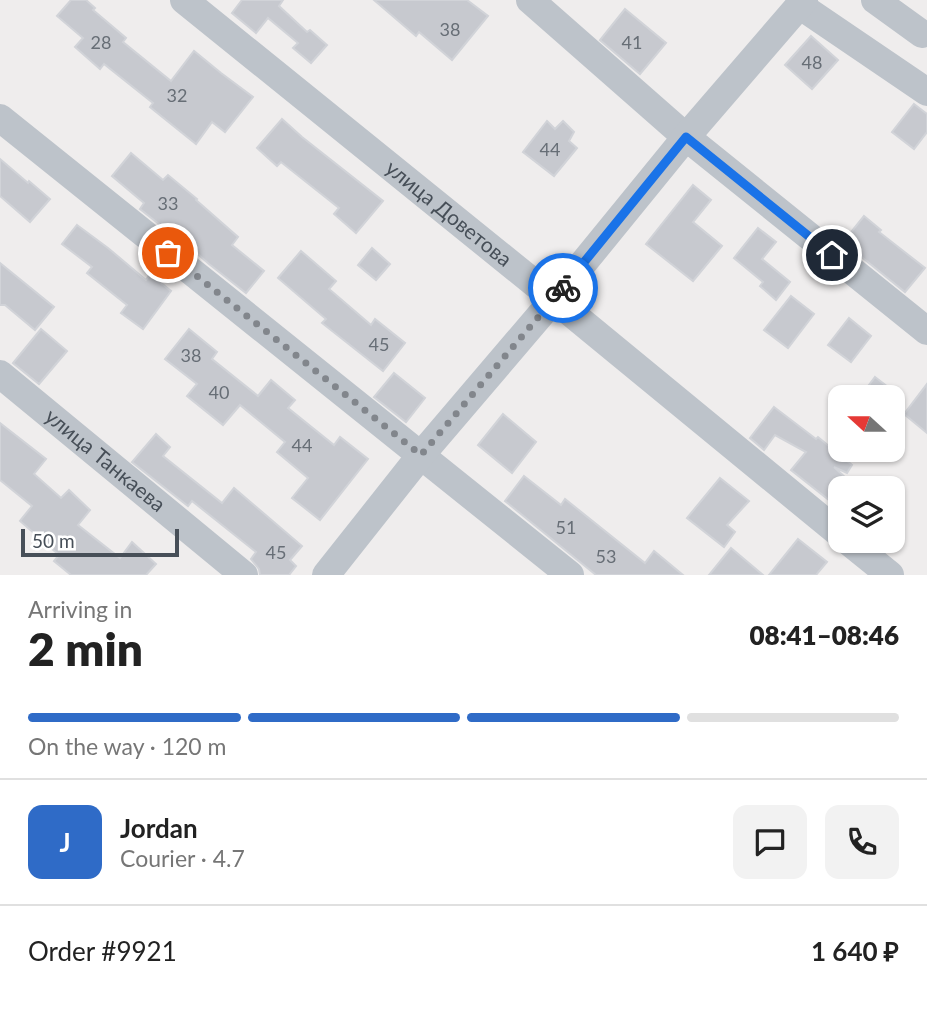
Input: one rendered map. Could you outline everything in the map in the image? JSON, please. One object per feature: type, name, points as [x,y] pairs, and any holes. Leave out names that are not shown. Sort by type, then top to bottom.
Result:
[{"type":"street","name":"улица Доветова","points":[[184,0],[828,524]]},
{"type":"street","points":[[530,0],[686,137],[927,331]]},
{"type":"street","points":[[875,0],[922,34]]},
{"type":"street","points":[[326,575],[421,455],[554,299],[686,137],[802,3],[927,92]]},
{"type":"street","points":[[0,118],[570,575]]},
{"type":"street","name":"улица Танкаева","points":[[0,374],[244,575]]},
{"type":"street","points":[[863,553],[890,575]]},
{"type":"building","points":[[71,0],[86,0],[95,8],[93,10],[126,38],[123,42],[171,81],[194,51],[253,97],[225,132],[212,122],[196,144],[150,107],[153,103],[104,64],[100,69],[75,47],[83,38],[57,16]]},
{"type":"building","points":[[242,0],[283,0],[279,6],[307,32],[310,30],[327,45],[311,63],[293,48],[298,43],[268,18],[256,33],[232,13]]},
{"type":"building","points":[[374,0],[467,0],[488,16],[452,60],[419,32],[416,36]]},
{"type":"building","points":[[625,9],[666,43],[640,74],[600,40]]},
{"type":"building","points":[[811,36],[838,60],[812,89],[785,65]]},
{"type":"building","points":[[914,104],[927,114],[927,132],[914,149],[892,132]]},
{"type":"building","points":[[282,119],[383,201],[356,233],[334,214],[339,208],[281,162],[277,166],[257,148]]},
{"type":"building","points":[[547,121],[555,129],[563,121],[574,132],[569,141],[577,148],[554,176],[523,152]]},
{"type":"building","points":[[131,153],[163,180],[168,175],[238,237],[232,245],[264,271],[246,293],[170,230],[169,232],[140,209],[144,203],[112,176]]},
{"type":"building","points":[[0,159],[50,199],[30,222],[0,196]]},
{"type":"building","points":[[693,185],[711,200],[693,222],[722,246],[693,281],[646,244]]},
{"type":"building","points":[[864,216],[881,230],[879,232],[925,268],[905,292],[843,242]]},
{"type":"building","points":[[77,225],[146,280],[150,274],[171,291],[143,329],[121,313],[127,305],[87,273],[92,267],[62,244]]},
{"type":"building","points":[[758,228],[776,242],[762,259],[790,282],[776,300],[760,286],[763,282],[734,258]]},
{"type":"building","points":[[372,248],[390,264],[376,280],[358,265]]},
{"type":"building","points":[[301,251],[336,281],[329,289],[371,325],[375,319],[405,343],[383,371],[322,323],[326,319],[278,278]]},
{"type":"building","points":[[0,263],[54,307],[35,330],[5,305],[0,305]]},
{"type":"building","points":[[791,296],[814,314],[788,348],[764,330]]},
{"type":"building","points":[[849,318],[871,336],[851,362],[828,345]]},
{"type":"building","points":[[41,329],[67,351],[39,384],[13,363]]},
{"type":"building","points":[[189,329],[217,352],[212,359],[258,396],[271,380],[295,400],[288,408],[334,445],[340,437],[368,459],[320,520],[292,498],[308,478],[277,452],[285,442],[240,405],[223,425],[187,396],[197,384],[165,359]]},
{"type":"building","points":[[394,373],[425,398],[406,422],[374,397]]},
{"type":"building","points":[[875,377],[885,385],[869,385]]},
{"type":"building","points":[[927,384],[927,433],[905,413]]},
{"type":"building","points":[[774,407],[828,445],[828,462],[848,462],[852,465],[847,473],[834,467],[844,476],[828,476],[828,499],[791,470],[806,452],[775,435],[764,450],[750,438]]},
{"type":"building","points":[[503,414],[536,442],[512,473],[478,445]]},
{"type":"building","points":[[0,423],[46,459],[34,474],[61,498],[69,490],[90,510],[78,525],[120,558],[132,542],[156,564],[146,575],[71,575],[54,561],[59,555],[20,521],[32,506],[0,480]]},
{"type":"building","points":[[156,434],[170,447],[163,456],[222,503],[234,488],[302,546],[290,560],[296,566],[289,575],[260,575],[251,559],[256,552],[192,501],[188,506],[132,462]]},
{"type":"building","points":[[524,476],[561,505],[565,499],[645,563],[654,551],[683,575],[596,575],[505,501]]},
{"type":"building","points":[[720,478],[749,501],[727,525],[735,532],[724,547],[687,518]]},
{"type":"building","points":[[798,539],[827,562],[816,575],[769,575]]},
{"type":"building","points":[[731,548],[763,575],[709,575]]},
{"type":"way so far","points":[[168,253],[421,455],[563,288]]},
{"type":"route","points":[[563,288],[686,137],[832,255]]}]
